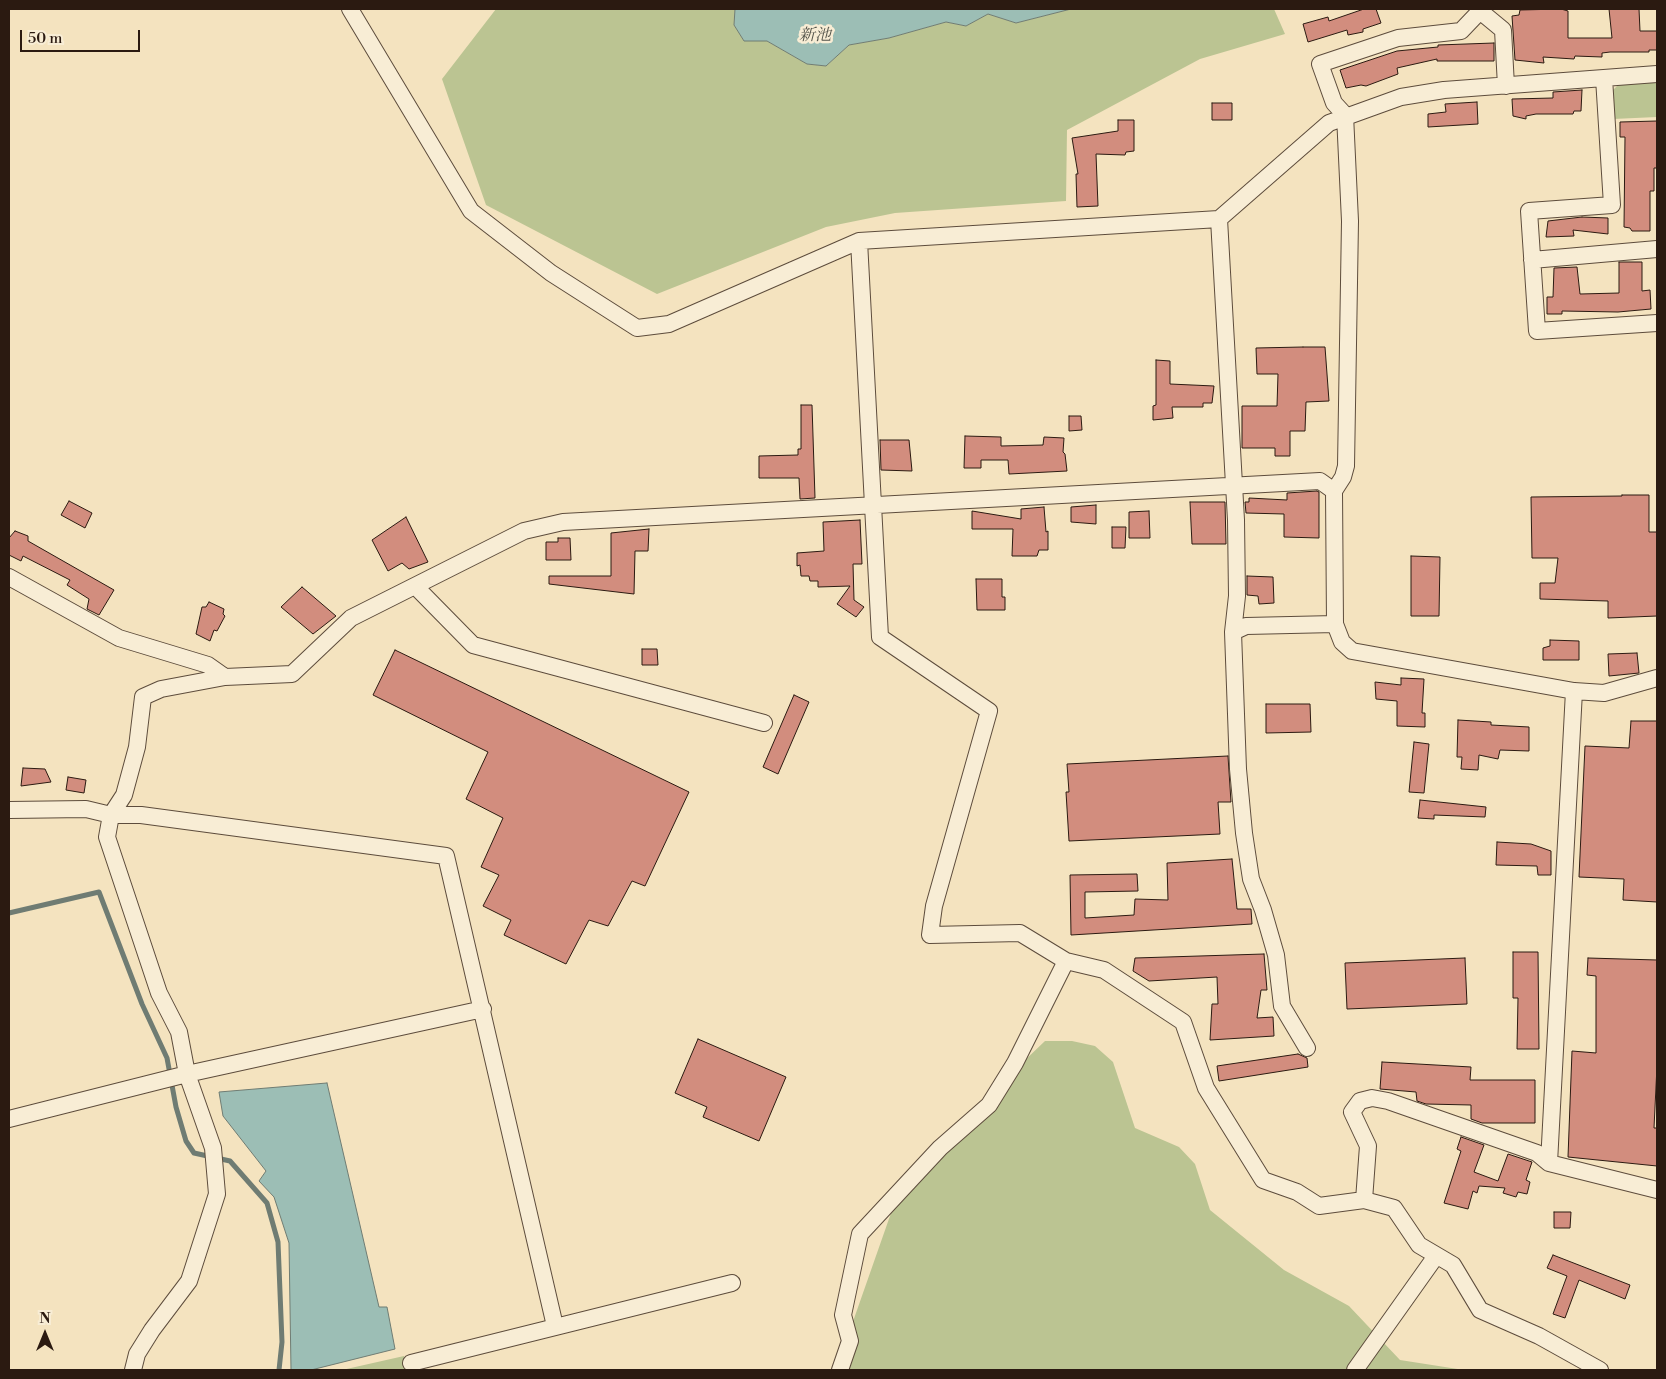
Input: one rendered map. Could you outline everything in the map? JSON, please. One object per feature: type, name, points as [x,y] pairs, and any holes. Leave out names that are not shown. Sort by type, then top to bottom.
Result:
[{"type":"street","points":[[350,9],[471,211],[551,272],[637,328],[669,324],[859,241],[1219,219],[1329,123],[1345,115],[1420,93],[1657,74]]},
{"type":"street","points":[[1506,86],[1503,30],[1481,10],[1461,31],[1398,38],[1320,64],[1334,104],[1345,115],[1350,280],[1346,466],[1343,477],[1334,491],[1335,624],[1342,642],[1352,651],[1574,692],[1604,693],[1657,678]]},
{"type":"street","points":[[1604,78],[1612,205],[1529,211],[1537,331],[1657,323]]},
{"type":"street","points":[[1219,219],[1234,486],[1236,596],[1233,632],[1238,769],[1249,871],[1276,956],[1282,1006],[1307,1048]]},
{"type":"street","points":[[859,241],[880,637],[989,711],[934,906],[930,935],[1020,933],[1066,961],[1104,970],[1183,1022],[1206,1088],[1263,1180],[1297,1192],[1319,1206],[1364,1200],[1394,1208],[1419,1245],[1454,1265],[1480,1310],[1539,1336],[1600,1370]]},
{"type":"street","points":[[1532,260],[1657,249]]},
{"type":"street","points":[[133,1370],[137,1354],[152,1330],[189,1281],[217,1194],[213,1148],[187,1074],[179,1032],[159,993],[107,837],[111,815],[124,795],[137,747],[143,697],[161,689],[225,677],[292,674],[351,618],[524,531],[563,522],[1320,481],[1334,491]]},
{"type":"street","points":[[9,577],[119,638],[208,665],[225,677]]},
{"type":"street","points":[[415,586],[472,645],[764,723]]},
{"type":"street","points":[[1233,632],[1246,626],[1335,624]]},
{"type":"street","points":[[1549,1163],[1574,692]]},
{"type":"street","points":[[9,810],[86,809],[111,815],[141,815],[446,856],[555,1326]]},
{"type":"street","points":[[840,1370],[850,1341],[843,1315],[860,1234],[940,1148],[989,1105],[1015,1063],[1066,961]]},
{"type":"street","points":[[9,1119],[187,1074],[483,1009]]},
{"type":"street","points":[[1364,1200],[1368,1146],[1352,1112],[1360,1101],[1372,1098],[1388,1101],[1537,1153],[1549,1163],[1657,1190]]},
{"type":"street","points":[[1355,1370],[1436,1256]]},
{"type":"street","points":[[411,1362],[732,1283]]},
{"type":"green space","points":[[496,9],[735,9],[734,25],[744,41],[767,41],[807,64],[826,66],[849,45],[889,38],[946,22],[966,26],[988,14],[1016,23],[1071,9],[1274,9],[1285,34],[1200,59],[1067,130],[1066,201],[895,213],[826,227],[657,294],[486,205],[442,79]]},
{"type":"green space","points":[[1657,81],[1657,117],[1613,119],[1612,91],[1619,84]]},
{"type":"green space","points":[[1045,1041],[1072,1041],[1095,1046],[1113,1062],[1135,1128],[1179,1147],[1195,1164],[1210,1210],[1284,1270],[1349,1306],[1400,1360],[1464,1370],[836,1370],[904,1176]]},
{"type":"green space","points":[[404,1356],[409,1370],[342,1370]]},
{"type":"water","name":"新池","points":[[735,9],[1071,9],[1016,23],[988,14],[966,26],[946,22],[889,38],[849,45],[826,66],[807,64],[767,41],[744,41],[734,25]]},
{"type":"water","points":[[327,1083],[379,1307],[387,1307],[395,1349],[311,1370],[291,1370],[289,1243],[274,1197],[259,1181],[266,1171],[223,1116],[219,1092]]},
{"type":"building","points":[[1364,9],[1376,9],[1381,23],[1363,29],[1363,32],[1348,35],[1347,30],[1308,42],[1303,24],[1328,17],[1329,21]]},
{"type":"building","points":[[1561,9],[1568,11],[1568,38],[1612,38],[1609,9],[1639,9],[1640,31],[1657,31],[1657,50],[1649,50],[1649,52],[1610,52],[1602,53],[1602,57],[1575,56],[1574,59],[1543,57],[1544,63],[1515,60],[1512,16],[1519,15],[1520,10]]},
{"type":"building","points":[[1494,43],[1494,61],[1437,61],[1437,59],[1397,68],[1398,74],[1366,86],[1346,88],[1340,70],[1397,51],[1438,47],[1438,45]]},
{"type":"building","points":[[1582,90],[1581,111],[1574,111],[1573,114],[1536,114],[1526,116],[1526,119],[1513,116],[1512,99],[1553,98],[1553,92]]},
{"type":"building","points":[[1477,102],[1478,124],[1428,127],[1428,114],[1446,112],[1445,104]]},
{"type":"building","points":[[1212,103],[1232,103],[1232,120],[1212,120]]},
{"type":"building","points":[[1118,120],[1134,120],[1134,151],[1126,152],[1125,155],[1096,154],[1098,206],[1077,207],[1076,174],[1078,174],[1072,138],[1118,131]]},
{"type":"building","points":[[1657,121],[1657,168],[1654,168],[1654,191],[1650,191],[1650,231],[1632,231],[1630,228],[1624,227],[1625,137],[1620,137],[1620,122]]},
{"type":"building","points":[[1582,217],[1608,218],[1608,234],[1573,230],[1574,236],[1546,237],[1548,221]]},
{"type":"building","points":[[1619,262],[1642,262],[1642,291],[1650,290],[1651,309],[1618,312],[1562,311],[1562,314],[1547,314],[1547,297],[1553,297],[1554,268],[1577,267],[1580,294],[1619,293]]},
{"type":"building","points":[[1325,347],[1329,401],[1306,402],[1305,431],[1290,431],[1290,456],[1275,456],[1275,448],[1242,448],[1242,406],[1277,406],[1278,374],[1257,374],[1256,348]]},
{"type":"building","points":[[1156,360],[1170,361],[1170,384],[1214,386],[1212,403],[1203,403],[1203,407],[1172,407],[1173,418],[1153,420],[1153,406],[1156,405]]},
{"type":"building","points":[[801,405],[812,405],[815,498],[800,499],[799,478],[759,478],[759,456],[798,455],[798,449],[801,449]]},
{"type":"building","points":[[1069,416],[1081,416],[1082,430],[1069,431]]},
{"type":"building","points":[[965,436],[1001,437],[1001,446],[1043,445],[1044,437],[1064,438],[1063,452],[1065,454],[1067,471],[1009,474],[1008,460],[981,460],[981,468],[964,468]]},
{"type":"building","points":[[880,440],[909,440],[912,471],[881,470]]},
{"type":"building","points":[[1319,492],[1319,538],[1284,537],[1284,514],[1246,513],[1245,502],[1249,502],[1249,498],[1287,500],[1287,493]]},
{"type":"building","points":[[1649,495],[1649,532],[1657,532],[1657,616],[1608,618],[1608,601],[1540,599],[1540,583],[1555,583],[1558,558],[1532,558],[1531,497]]},
{"type":"building","points":[[69,501],[92,513],[85,528],[61,515]]},
{"type":"building","points":[[1190,502],[1225,502],[1226,544],[1192,544]]},
{"type":"building","points":[[1096,505],[1096,524],[1071,522],[1071,507]]},
{"type":"building","points":[[1044,507],[1046,532],[1048,531],[1048,550],[1039,550],[1037,556],[1012,556],[1013,529],[972,529],[972,511],[1021,519],[1021,509]]},
{"type":"building","points":[[1149,511],[1150,538],[1129,538],[1129,512]]},
{"type":"building","points":[[406,517],[428,562],[409,569],[402,563],[388,571],[372,540]]},
{"type":"building","points":[[860,520],[862,564],[853,564],[854,600],[864,607],[856,617],[837,604],[850,586],[818,587],[818,581],[810,581],[809,576],[801,576],[800,565],[797,566],[797,553],[824,551],[823,522]]},
{"type":"building","points":[[1112,527],[1126,527],[1125,548],[1112,548]]},
{"type":"building","points":[[649,529],[648,551],[635,551],[634,594],[549,584],[549,576],[611,576],[611,533]]},
{"type":"building","points":[[15,531],[28,536],[28,541],[114,590],[99,615],[87,609],[89,599],[67,585],[70,580],[23,556],[21,561],[9,555],[9,538]]},
{"type":"building","points":[[558,538],[570,538],[571,560],[546,560],[546,542],[558,542]]},
{"type":"building","points":[[1411,556],[1440,557],[1439,616],[1411,616]]},
{"type":"building","points":[[1247,576],[1273,577],[1274,603],[1259,604],[1258,596],[1247,595]]},
{"type":"building","points":[[976,579],[1002,579],[1002,597],[1005,597],[1005,610],[977,610]]},
{"type":"building","points":[[302,587],[336,616],[313,634],[281,607]]},
{"type":"building","points":[[209,602],[224,609],[223,614],[225,616],[217,631],[214,630],[210,641],[196,634],[202,607],[206,607]]},
{"type":"building","points":[[1550,640],[1579,641],[1579,660],[1543,660],[1543,648],[1550,646]]},
{"type":"building","points":[[642,649],[657,649],[658,665],[642,665]]},
{"type":"building","points":[[395,650],[689,792],[645,886],[632,881],[608,926],[589,920],[566,964],[504,935],[511,920],[483,906],[499,875],[481,867],[503,818],[466,799],[488,752],[373,695]]},
{"type":"building","points":[[1637,653],[1639,673],[1609,676],[1608,654]]},
{"type":"building","points":[[1401,678],[1424,679],[1422,713],[1425,713],[1425,727],[1397,726],[1397,701],[1376,699],[1375,682],[1401,685]]},
{"type":"building","points":[[794,695],[809,702],[778,774],[763,767]]},
{"type":"building","points":[[1266,704],[1310,704],[1311,732],[1266,733]]},
{"type":"building","points":[[1458,720],[1491,722],[1491,725],[1529,727],[1529,751],[1500,750],[1498,759],[1479,755],[1478,770],[1461,769],[1462,757],[1457,757]]},
{"type":"building","points":[[1631,721],[1657,721],[1657,902],[1623,900],[1624,879],[1579,877],[1585,746],[1629,748]]},
{"type":"building","points":[[1414,742],[1429,744],[1424,793],[1409,792]]},
{"type":"building","points":[[1228,756],[1231,802],[1218,802],[1220,834],[1069,841],[1066,792],[1069,792],[1067,764]]},
{"type":"building","points":[[23,768],[45,769],[51,782],[21,786]]},
{"type":"building","points":[[68,777],[86,780],[84,793],[66,790]]},
{"type":"building","points":[[1420,800],[1486,807],[1485,817],[1434,815],[1434,819],[1418,818]]},
{"type":"building","points":[[1497,842],[1531,844],[1551,851],[1551,875],[1538,875],[1537,866],[1496,865]]},
{"type":"building","points":[[1232,859],[1237,909],[1251,909],[1252,924],[1071,935],[1070,875],[1137,874],[1138,891],[1085,892],[1085,918],[1134,915],[1135,899],[1168,900],[1167,863]]},
{"type":"building","points":[[1513,952],[1538,952],[1539,1049],[1517,1049],[1518,998],[1513,998]]},
{"type":"building","points":[[1264,954],[1267,990],[1261,990],[1257,1018],[1273,1017],[1274,1036],[1210,1040],[1212,1004],[1218,1004],[1217,977],[1149,981],[1133,971],[1135,958]]},
{"type":"building","points":[[1465,958],[1467,1004],[1347,1009],[1345,963]]},
{"type":"building","points":[[1588,958],[1657,960],[1657,1066],[1654,1128],[1657,1128],[1657,1166],[1568,1157],[1572,1051],[1596,1053],[1596,976],[1587,975]]},
{"type":"building","points":[[698,1039],[786,1077],[759,1141],[703,1117],[707,1107],[675,1093]]},
{"type":"building","points":[[1298,1054],[1307,1058],[1308,1067],[1219,1081],[1217,1066]]},
{"type":"building","points":[[1382,1062],[1471,1067],[1470,1080],[1535,1080],[1535,1123],[1482,1123],[1471,1119],[1471,1105],[1426,1104],[1417,1101],[1416,1092],[1380,1089]]},
{"type":"building","points":[[1461,1137],[1484,1145],[1474,1172],[1498,1181],[1508,1154],[1532,1162],[1526,1180],[1530,1182],[1527,1194],[1518,1192],[1516,1197],[1503,1193],[1505,1188],[1479,1186],[1477,1193],[1473,1191],[1468,1209],[1444,1203],[1461,1151],[1457,1149]]},
{"type":"building","points":[[1554,1212],[1571,1212],[1570,1228],[1554,1228]]},
{"type":"building","points":[[1553,1255],[1630,1285],[1625,1299],[1579,1280],[1565,1318],[1553,1314],[1567,1276],[1547,1268]]},
{"type":"waterway","points":[[9,913],[99,892],[142,1004],[167,1058],[176,1107],[186,1141],[194,1153],[230,1161],[267,1203],[278,1242],[282,1342],[279,1370]]}]
